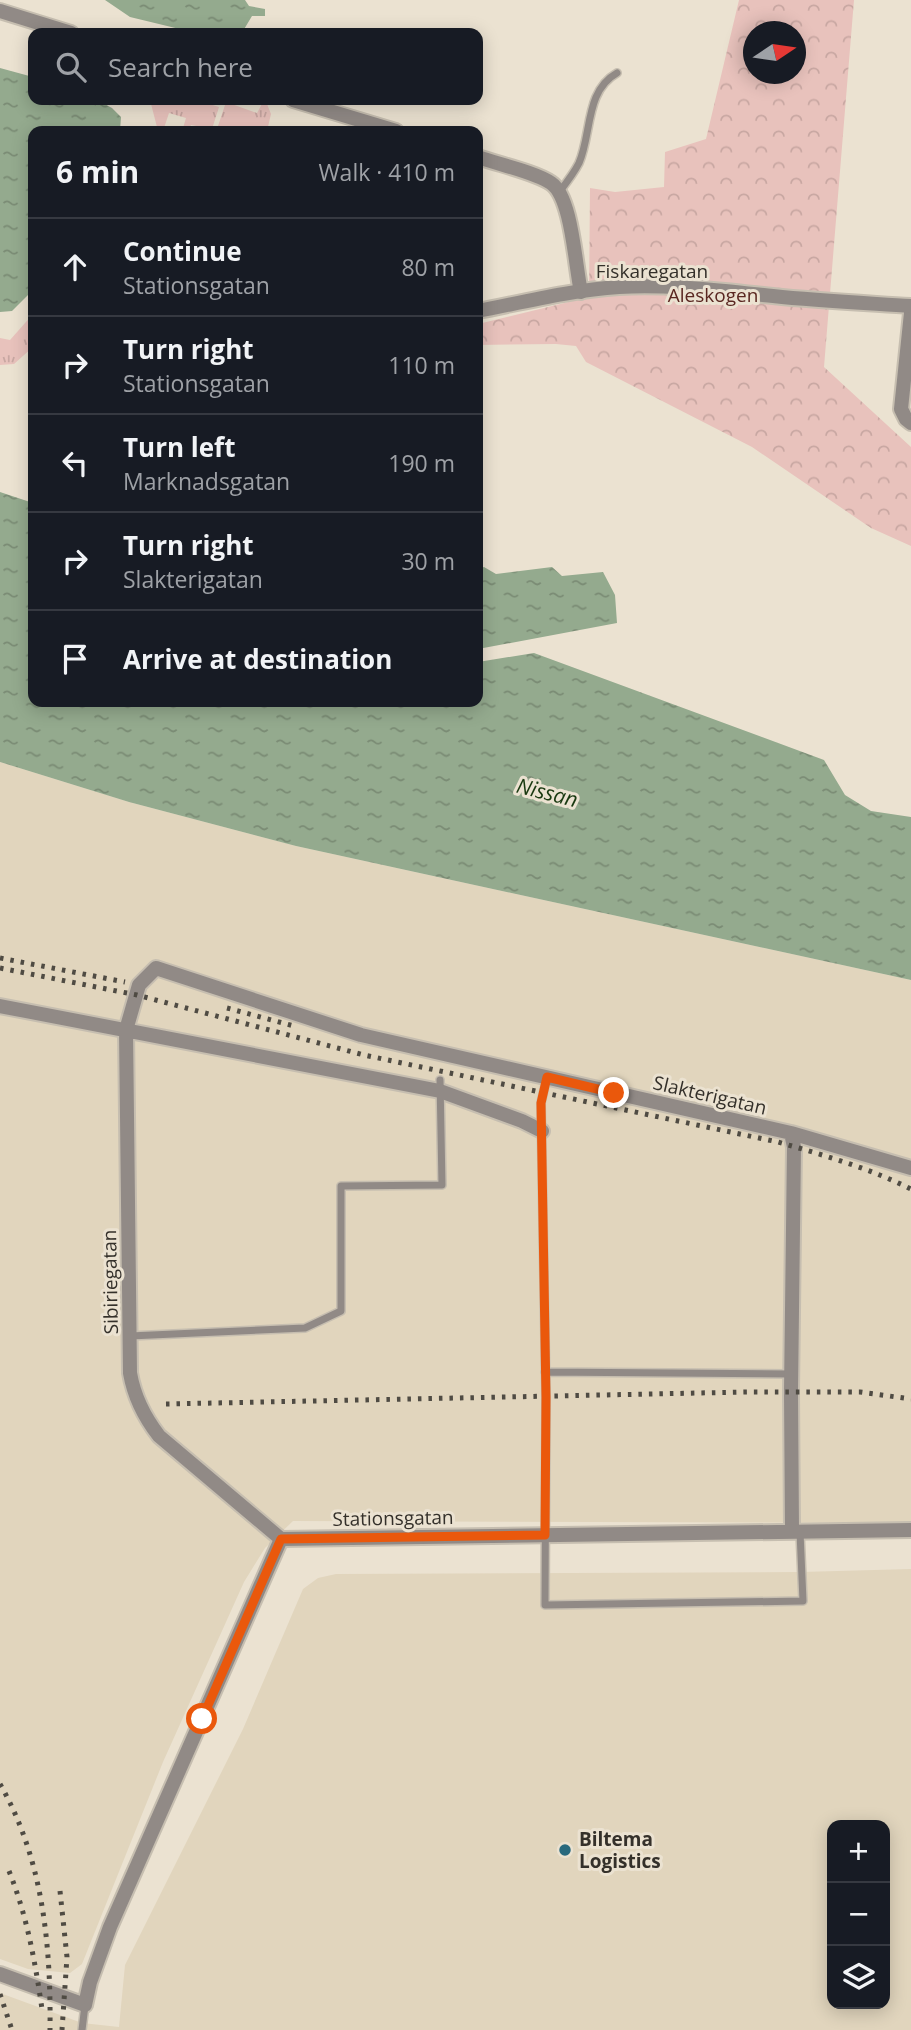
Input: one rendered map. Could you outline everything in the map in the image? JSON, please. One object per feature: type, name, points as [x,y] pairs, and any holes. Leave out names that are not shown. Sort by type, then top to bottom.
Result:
[{"type":"street","points":[[0,11],[55,28]]},
{"type":"street","points":[[306,105],[352,123],[368,126]]},
{"type":"street","points":[[483,159],[549,181],[560,191],[566,206],[581,292]]},
{"type":"street","name":"Fiskaregatan","points":[[483,310],[581,292],[628,287],[696,288],[911,306]]},
{"type":"street","points":[[911,313],[901,409],[911,423]]},
{"type":"street","name":"Sibiriegatan","points":[[156,968],[139,985],[126,1030],[132,1386],[149,1423],[169,1445],[281,1539]]},
{"type":"street","name":"Slakterigatan","points":[[156,968],[361,1035],[791,1133],[911,1168]]},
{"type":"street","points":[[0,1006],[440,1085],[542,1131]]},
{"type":"street","points":[[791,1133],[794,1147],[791,1374],[796,1530]]},
{"type":"street","name":"Stationsgatan","points":[[281,1539],[911,1530]]},
{"type":"street","points":[[0,1974],[85,2005],[90,1982],[110,1927],[281,1539]]},
{"type":"lane","points":[[560,191],[579,162],[596,97],[604,80],[617,73]]},
{"type":"lane","points":[[547,1077],[541,1103],[545,1605],[803,1601],[796,1530]]},
{"type":"lane","points":[[130,1336],[305,1328],[341,1311],[341,1186],[442,1185],[440,1085]]},
{"type":"lane","points":[[545,1372],[791,1374]]},
{"type":"lane","points":[[82,2030],[85,2005]]},
{"type":"shaded area","points":[[0,762],[129,802],[296,846],[911,980],[911,1523],[293,1521],[265,1548],[244,1582],[163,1762],[82,1964],[70,1973],[28,1969],[0,1959]]},
{"type":"shaded area","name":"Biltema Logistics","points":[[911,1569],[911,2030],[0,2030],[0,1993],[82,2023],[119,2027],[125,1965],[243,1729],[303,1589],[318,1578],[336,1574]]},
{"type":"green space","name":"Aleskogen","points":[[739,0],[854,0],[824,367],[911,447],[911,546],[871,528],[752,447],[586,362],[576,346],[483,345],[483,323],[589,297],[590,188],[615,192],[664,187],[665,152],[706,139]]},
{"type":"green space","points":[[151,105],[219,107],[213,126],[184,126],[186,118],[169,113],[165,126],[157,126]]},
{"type":"green space","points":[[225,105],[234,105],[257,113],[261,105],[267,105],[271,114],[268,126],[218,126]]},
{"type":"green space","points":[[28,320],[28,351],[14,364],[0,365],[0,338],[10,340]]},
{"type":"water","points":[[105,0],[245,0],[249,6],[265,9],[265,16],[252,16],[245,28],[175,28],[130,17]]},
{"type":"water","points":[[0,68],[28,76],[28,105],[106,105],[121,117],[120,126],[28,126],[28,295],[12,311],[0,312]]},
{"type":"water","name":"Nissan","points":[[0,492],[28,501],[28,707],[483,707],[483,661],[534,653],[824,760],[845,795],[871,811],[911,817],[911,980],[296,846],[129,802],[0,762]]},
{"type":"water","points":[[483,567],[496,574],[552,567],[562,576],[603,572],[615,595],[617,623],[483,648]]},
{"type":"railway","points":[[0,958],[125,982]]},
{"type":"railway","points":[[0,968],[137,995],[364,1055],[778,1142],[862,1168],[911,1189]]},
{"type":"railway","points":[[227,1008],[294,1026]]},
{"type":"railway","points":[[166,1404],[747,1392],[860,1392],[911,1399]]},
{"type":"railway","points":[[0,1784],[26,1842],[42,1903],[49,1966],[50,2030]]},
{"type":"railway","points":[[9,1871],[30,1939],[42,2009]]},
{"type":"railway","points":[[60,1891],[67,1957],[62,2030]]},
{"type":"railway","points":[[0,1994],[12,2030]]},
{"type":"place","name":"Biltema Logistics","points":[[565,1850]]},
{"type":"route","points":[[202,1719],[281,1539],[545,1535],[546,1397],[541,1103],[547,1077],[614,1093]]}]
